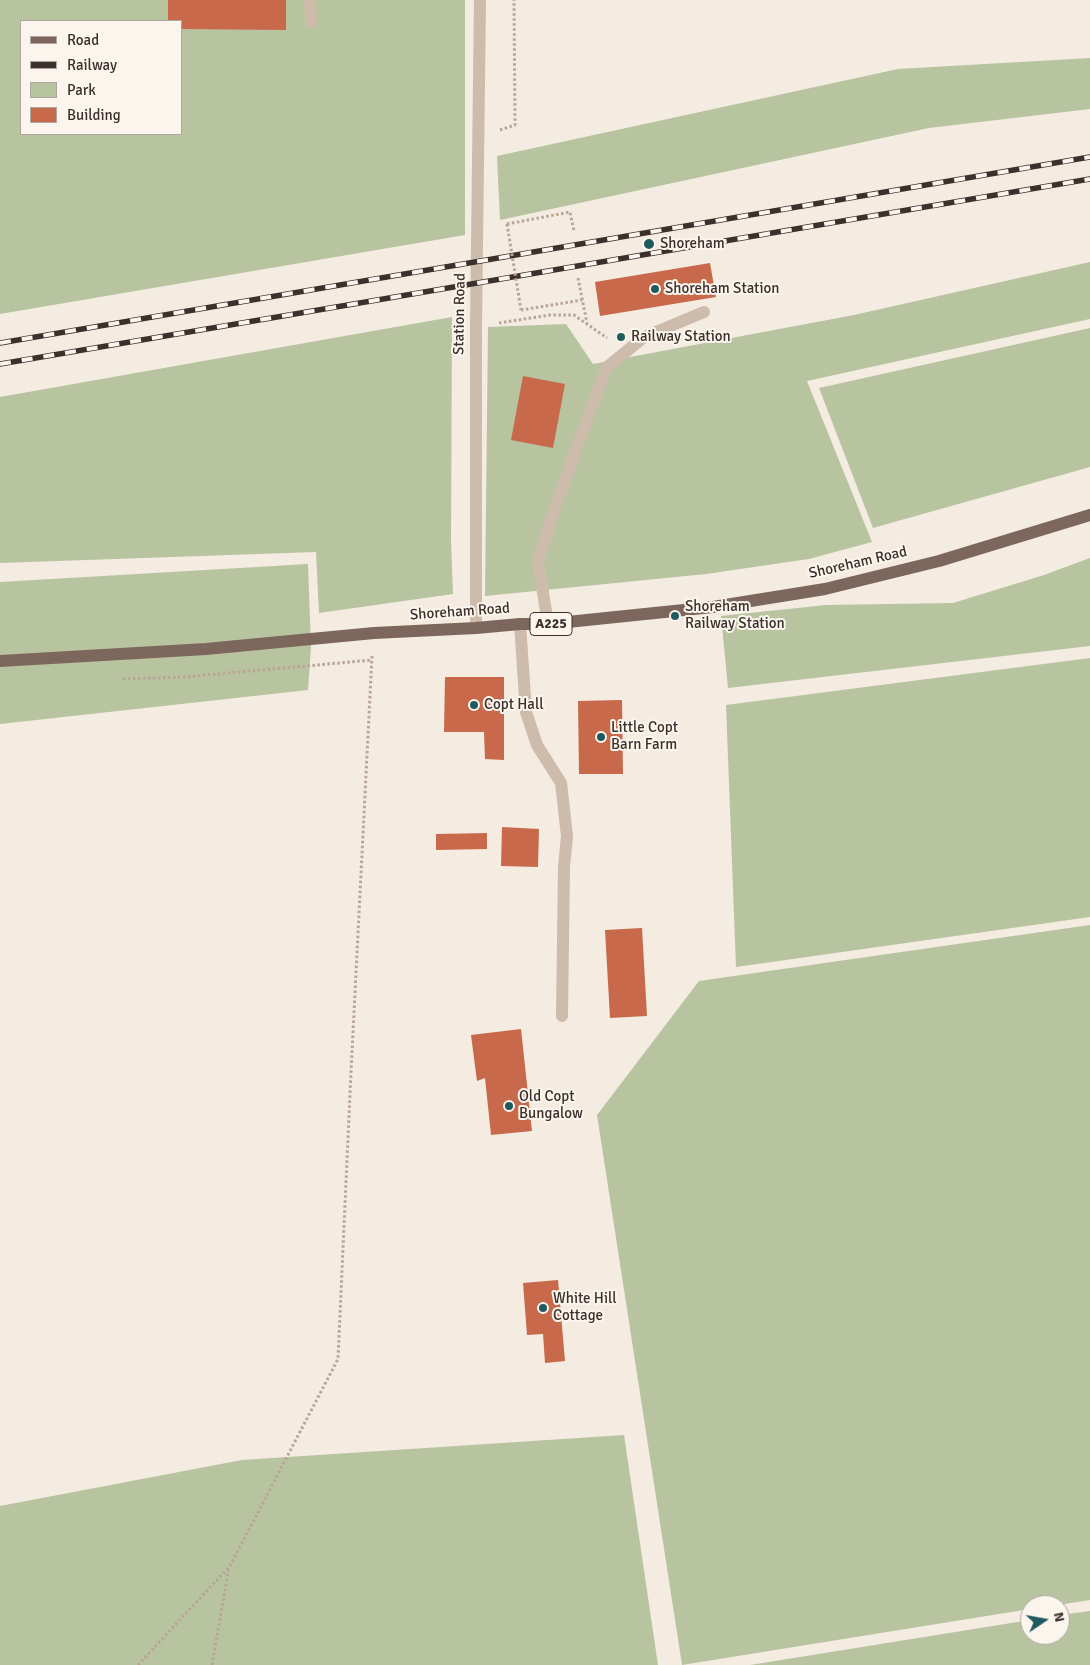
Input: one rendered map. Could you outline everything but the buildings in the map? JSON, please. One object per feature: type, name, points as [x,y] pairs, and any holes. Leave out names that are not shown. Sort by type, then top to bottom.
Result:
[{"type":"main road","name":"Shoreham Road","points":[[0,661],[206,648],[374,633],[548,624],[713,607],[824,589],[939,562],[1090,515]]},
{"type":"street","points":[[310,0],[311,22]]},
{"type":"street","name":"Station Road","points":[[476,628],[476,327],[480,0]]},
{"type":"street","points":[[548,624],[538,561],[555,507],[606,368],[644,337],[704,312]]},
{"type":"street","points":[[520,624],[526,712],[537,744],[561,783],[567,836],[564,867],[562,1016]]},
{"type":"path","points":[[479,139],[515,125],[514,0]]},
{"type":"path","points":[[574,231],[570,212],[507,224],[521,310],[580,300]]},
{"type":"path","points":[[578,278],[580,300],[587,324]]},
{"type":"path","points":[[494,324],[550,315],[574,315],[625,352]]},
{"type":"path","points":[[138,1665],[230,1566],[338,1359],[374,633]]},
{"type":"path","points":[[212,1665],[230,1566]]},
{"type":"green space","points":[[0,0],[465,0],[465,235],[0,314]]},
{"type":"green space","points":[[1090,58],[1090,109],[929,128],[500,220],[497,156],[898,69]]},
{"type":"green space","points":[[1090,262],[1090,319],[807,381],[872,542],[809,559],[706,574],[485,596],[488,327],[566,324],[593,364],[854,315]]},
{"type":"green space","points":[[452,317],[451,540],[453,594],[319,613],[316,552],[0,563],[0,397]]},
{"type":"green space","points":[[1090,328],[1090,467],[873,528],[819,388]]},
{"type":"green space","points":[[1090,558],[1090,646],[728,688],[721,616],[826,605],[953,603],[1044,575]]},
{"type":"green space","points":[[308,564],[311,647],[308,690],[0,724],[0,582]]},
{"type":"green space","points":[[1090,658],[1090,917],[736,967],[726,705]]},
{"type":"green space","points":[[1090,925],[1090,1600],[1070,1603],[1070,1595],[1020,1595],[1020,1611],[682,1665],[597,1115],[699,981]]},
{"type":"green space","points":[[624,1435],[658,1665],[0,1665],[0,1506],[242,1460]]},
{"type":"green space","points":[[1090,1611],[1090,1665],[750,1665],[1020,1622],[1020,1645],[1070,1645],[1070,1614]]},
{"type":"railway","points":[[0,343],[1090,157]]},
{"type":"railway","points":[[0,364],[1090,179]]},
{"type":"place","name":"Shoreham","points":[[649,244]]},
{"type":"place","name":"Shoreham Station","points":[[655,289]]},
{"type":"place","name":"Railway Station","points":[[621,337]]},
{"type":"place","name":"Shoreham Railway Station","points":[[675,616]]},
{"type":"place","name":"Copt Hall","points":[[474,705]]},
{"type":"place","name":"Little Copt Barn Farm","points":[[601,737]]},
{"type":"place","name":"Old Copt Bungalow","points":[[509,1106]]},
{"type":"place","name":"White Hill Cottage","points":[[543,1308]]}]
